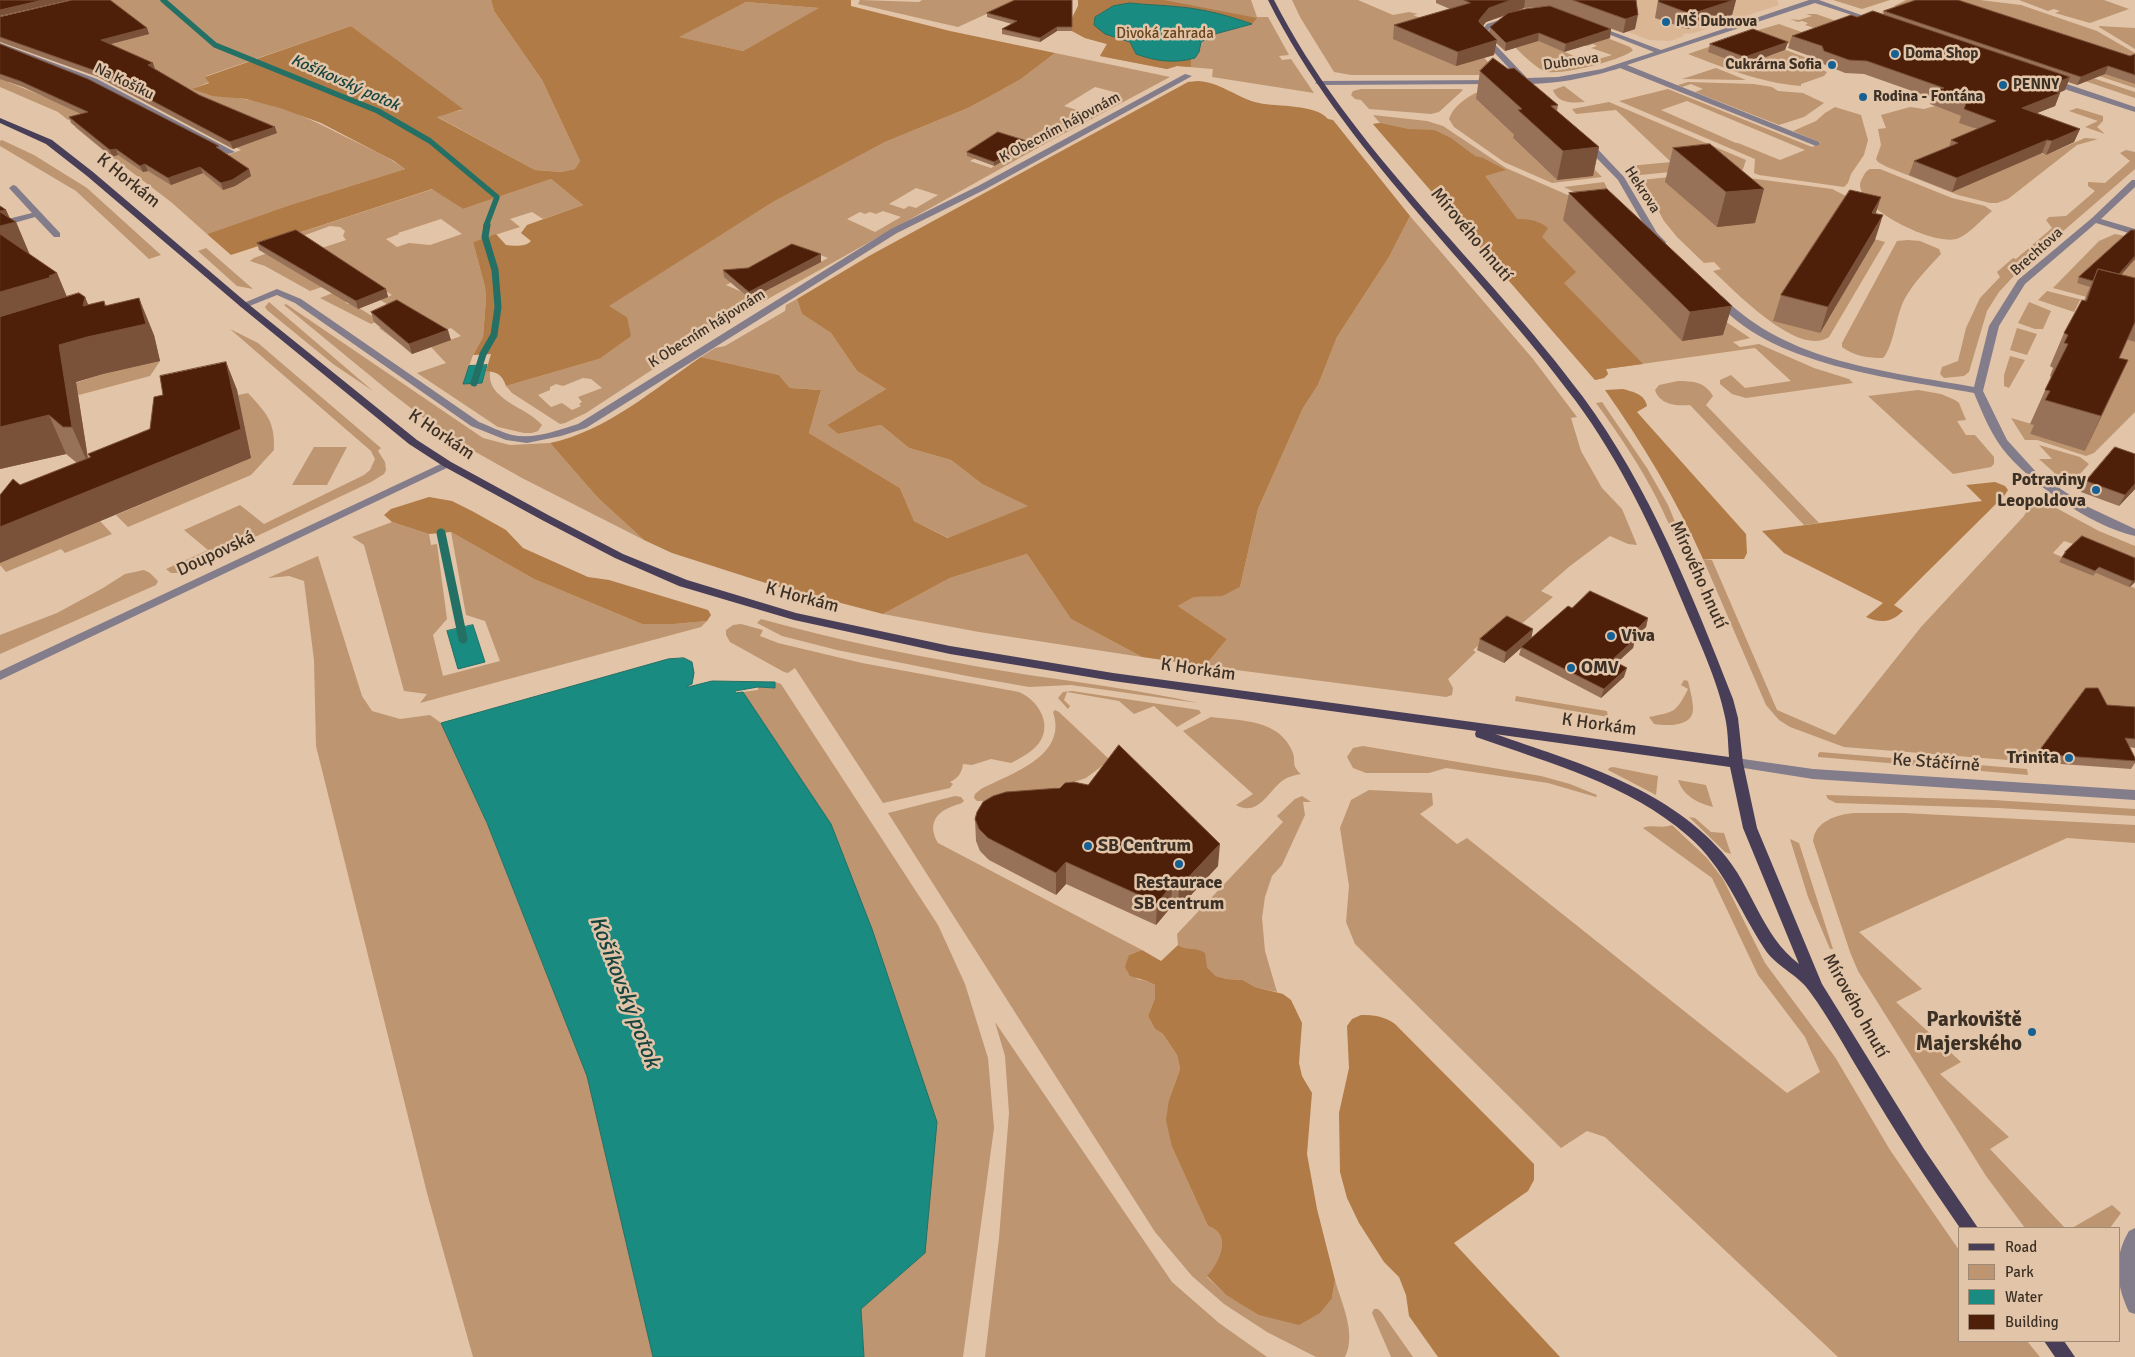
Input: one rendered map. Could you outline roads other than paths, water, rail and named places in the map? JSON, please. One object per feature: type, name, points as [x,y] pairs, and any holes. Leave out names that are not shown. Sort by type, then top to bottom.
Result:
[{"type":"main road","name":"Mírového hnutí","points":[[1271,0],[1293,42],[1319,84],[1347,123],[1560,374],[1593,418],[1617,455],[1639,496],[1705,643],[1727,699],[1732,718],[1736,763],[1750,828],[1816,986],[1918,1154],[1969,1227]]},
{"type":"main road","name":"K Horkám","points":[[0,120],[49,142],[117,195],[244,305],[412,442],[447,464],[546,518],[653,571],[692,586],[794,616],[950,650],[1094,674],[1736,763]]},
{"type":"main road","points":[[1460,726],[1604,779],[1657,805],[1684,824],[1717,856],[1732,876],[1775,952],[1816,986]]},
{"type":"main road","points":[[2054,1342],[2066,1357]]},
{"type":"street","name":"Dubnova","points":[[1319,84],[1526,81],[1580,76],[1622,66],[1814,1]]},
{"type":"street","points":[[1814,1],[1880,23]]},
{"type":"street","points":[[1515,15],[1489,25],[1482,35],[1535,90]]},
{"type":"street","points":[[1589,24],[1660,52]]},
{"type":"street","name":"Na Košíku","points":[[0,45],[94,82],[232,152]]},
{"type":"street","points":[[1622,66],[1816,144]]},
{"type":"street","name":"K Obecním hájovnám","points":[[244,305],[277,292],[298,301],[475,424],[510,438],[526,440],[557,434],[582,426],[894,231],[981,188],[1188,76]]},
{"type":"street","points":[[2047,80],[2135,110]]},
{"type":"street","name":"Hekrova","points":[[1583,139],[1621,179],[1654,235],[1666,246]]},
{"type":"street","name":"Brechtova","points":[[1978,391],[1994,326],[2021,282],[2095,220],[2135,182]]},
{"type":"street","points":[[13,188],[57,235]]},
{"type":"street","points":[[0,224],[37,214]]},
{"type":"street","points":[[2095,220],[2135,232]]},
{"type":"street","points":[[1712,291],[1738,317],[1769,336],[1802,351],[1840,363],[1978,391],[1987,413],[2005,445],[2034,477],[2094,516],[2135,533]]},
{"type":"street","name":"Doupovská","points":[[0,676],[447,464]]},
{"type":"street","name":"Ke Stáčírně","points":[[1736,763],[1813,774],[2135,795]]},
{"type":"street","points":[[2135,1236],[2129,1245],[2124,1266],[2128,1289],[2135,1306]]},
{"type":"water","name":"Divoká zahrada","points":[[1130,3],[1198,9],[1252,24],[1215,34],[1201,42],[1199,52],[1195,58],[1180,61],[1157,60],[1136,54],[1130,42],[1105,34],[1094,25],[1095,17],[1113,6]]},
{"type":"water","points":[[487,365],[482,383],[463,384],[469,366]]},
{"type":"water","points":[[473,625],[485,662],[458,669],[447,631]]},
{"type":"water","points":[[684,658],[692,662],[694,673],[692,684],[688,687],[712,681],[775,682],[775,688],[758,687],[735,691],[735,693],[743,692],[831,824],[872,929],[937,1122],[925,1253],[861,1309],[864,1357],[653,1357],[587,1076],[487,823],[441,723],[668,659]]},
{"type":"waterway","name":"Košíkovský potok","points":[[163,0],[215,45],[378,111],[430,141],[497,197],[486,226]]},
{"type":"waterway","name":"Košíkovský potok","points":[[474,383],[483,354],[494,335],[498,307],[495,270],[485,237],[487,225]]},
{"type":"waterway","name":"Košíkovský potok","points":[[441,533],[463,639]]},
{"type":"place","name":"MŠ Dubnova","points":[[1666,22]]},
{"type":"place","name":"Doma Shop","points":[[1895,54]]},
{"type":"place","name":"Cukrárna Sofia","points":[[1832,65]]},
{"type":"place","name":"PENNY","points":[[2003,85]]},
{"type":"place","name":"Rodina - Fontána","points":[[1863,97]]},
{"type":"place","name":"Potraviny Leopoldova","points":[[2096,490]]},
{"type":"place","name":"Viva","points":[[1611,636]]},
{"type":"place","name":"OMV","points":[[1571,668]]},
{"type":"place","name":"Trinita","points":[[2069,758]]},
{"type":"place","name":"SB Centrum","points":[[1088,846]]},
{"type":"place","name":"Restaurace SB centrum","points":[[1179,864]]},
{"type":"place","name":"Parkoviště Majerského","points":[[2032,1032]]}]
